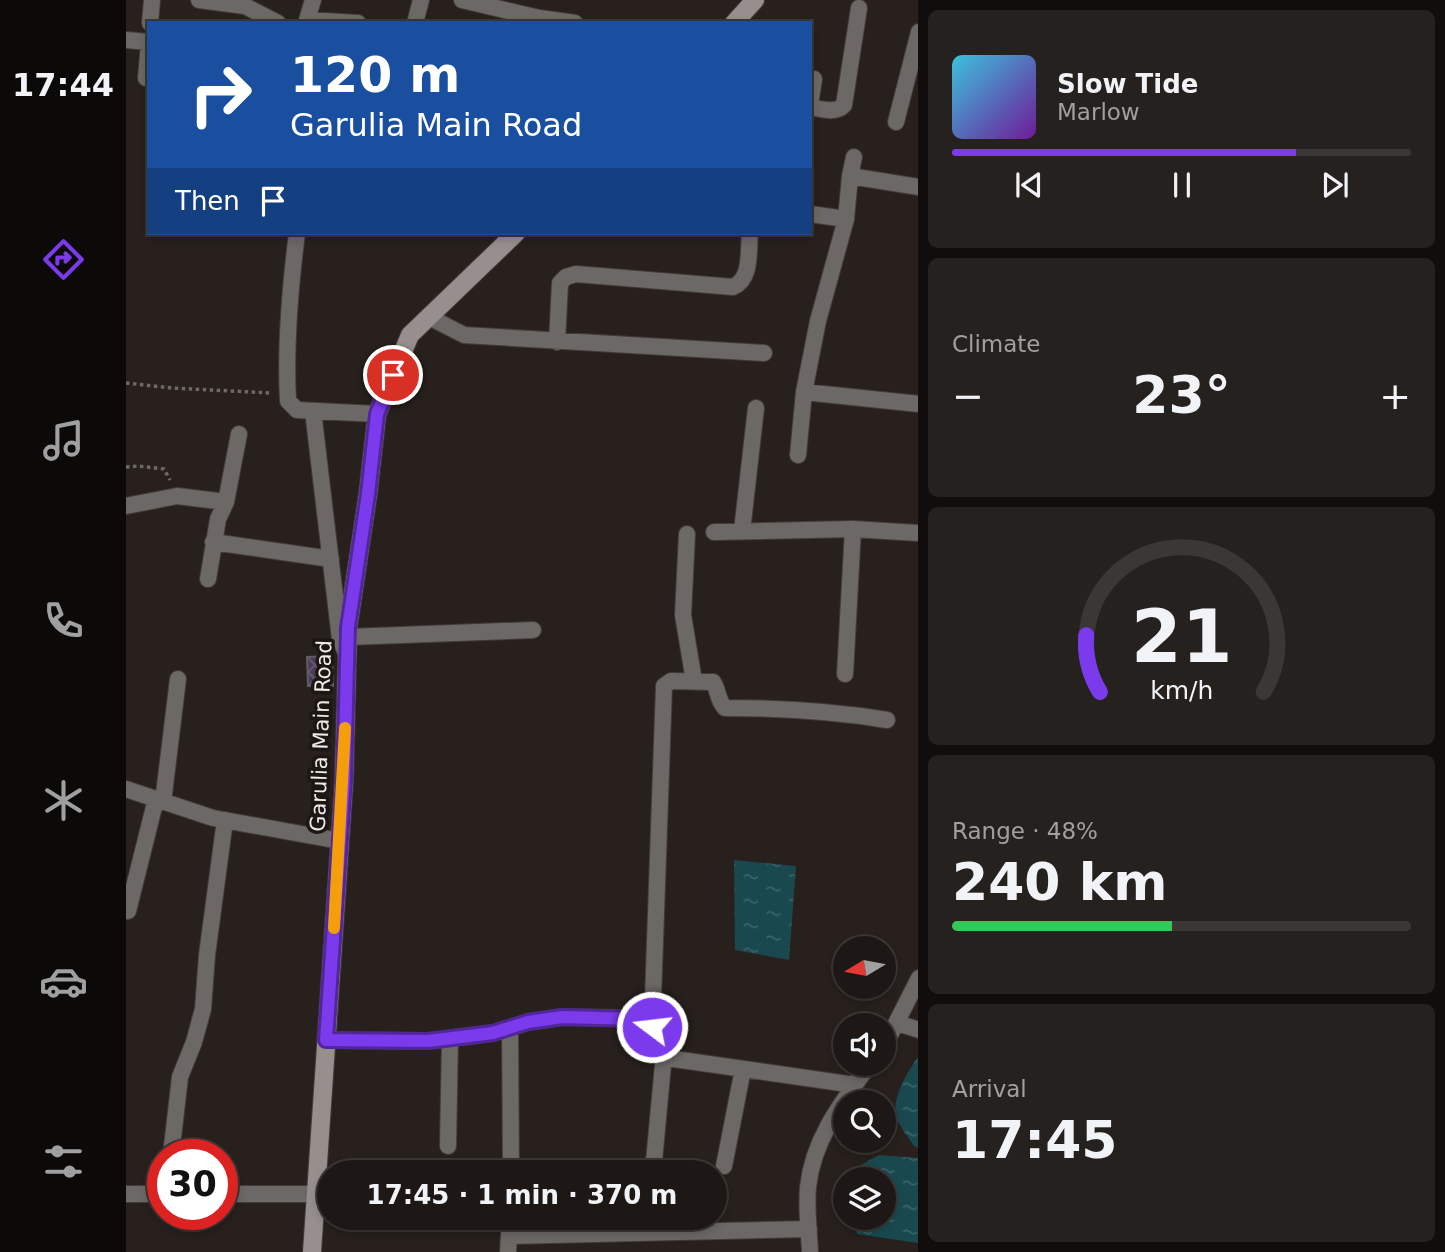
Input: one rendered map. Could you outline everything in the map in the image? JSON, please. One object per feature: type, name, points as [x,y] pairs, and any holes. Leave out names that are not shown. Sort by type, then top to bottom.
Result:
[{"type":"street","points":[[150,21],[152,0]]},
{"type":"street","points":[[199,0],[245,6],[274,21]]},
{"type":"street","points":[[306,21],[313,0]]},
{"type":"street","points":[[416,21],[421,0]]},
{"type":"street","points":[[462,0],[560,21]]},
{"type":"street","points":[[736,21],[755,0]]},
{"type":"street","points":[[812,106],[834,110],[844,105],[859,8]]},
{"type":"street","points":[[896,122],[918,32]]},
{"type":"street","points":[[126,40],[147,43]]},
{"type":"street","points":[[146,78],[147,66]]},
{"type":"street","points":[[812,92],[814,79]]},
{"type":"street","points":[[798,455],[804,392],[818,321],[846,219],[849,176],[854,157]]},
{"type":"street","points":[[849,176],[918,187]]},
{"type":"street","points":[[812,214],[846,219]]},
{"type":"street","points":[[297,235],[291,281],[288,394],[292,407],[296,410],[377,414]]},
{"type":"street","name":"Garulia Main Road","points":[[312,1252],[340,841],[348,637],[377,414],[410,335],[514,235]]},
{"type":"street","points":[[557,342],[560,283],[566,277],[576,274],[733,287],[742,283],[746,275],[750,235]]},
{"type":"street","points":[[429,317],[464,335],[764,353]]},
{"type":"street","points":[[804,392],[918,404]]},
{"type":"street","points":[[742,531],[756,408]]},
{"type":"street","points":[[313,411],[340,639],[347,656]]},
{"type":"street","points":[[208,579],[213,542],[218,519],[226,502],[239,434]]},
{"type":"street","points":[[126,506],[177,496],[226,502]]},
{"type":"street","points":[[845,674],[853,529]]},
{"type":"street","points":[[714,532],[853,529],[918,533]]},
{"type":"street","points":[[687,534],[683,615],[694,681]]},
{"type":"street","points":[[213,542],[331,559]]},
{"type":"street","points":[[348,637],[533,630]]},
{"type":"street","points":[[128,911],[159,800],[178,680]]},
{"type":"street","points":[[855,1085],[667,1058],[664,1054],[652,1027],[662,766],[662,693],[664,686],[671,681],[713,682],[718,688],[718,698],[725,708],[824,712],[887,720]]},
{"type":"street","points":[[126,789],[225,820],[340,841]]},
{"type":"street","points":[[173,1139],[180,1077],[203,1009],[207,955],[225,820]]},
{"type":"street","points":[[918,978],[897,1023],[918,1030]]},
{"type":"street","points":[[326,1040],[428,1041],[493,1033],[528,1022],[562,1017],[637,1019],[652,1027]]},
{"type":"street","points":[[510,1028],[510,1160]]},
{"type":"street","points":[[448,1146],[450,1038]]},
{"type":"street","points":[[654,1160],[664,1054]]},
{"type":"street","points":[[725,1160],[743,1069]]},
{"type":"street","points":[[810,1252],[808,1189],[816,1148],[861,1076]]},
{"type":"street","points":[[126,1194],[147,1194]]},
{"type":"street","points":[[238,1194],[316,1194]]},
{"type":"street","points":[[727,1227],[809,1229]]},
{"type":"street","points":[[509,1244],[611,1230]]},
{"type":"path","points":[[126,383],[288,394]]},
{"type":"path","points":[[126,467],[164,469],[177,496]]},
{"type":"water","points":[[734,860],[796,866],[789,960],[735,950]]},
{"type":"water","points":[[918,1057],[918,1148],[914,1146],[896,1116],[896,1101]]},
{"type":"water","points":[[879,1155],[918,1158],[918,1243],[857,1234],[857,1230],[896,1230],[896,1167],[857,1167]]},
{"type":"building","points":[[332,656],[333,686],[308,686],[307,657]]},
{"type":"slow traffic","points":[[334,928],[345,728]]},
{"type":"route","points":[[393,375],[377,414],[348,627],[344,781],[326,1040],[428,1041],[493,1033],[528,1022],[562,1017],[637,1019],[652,1027]]}]
